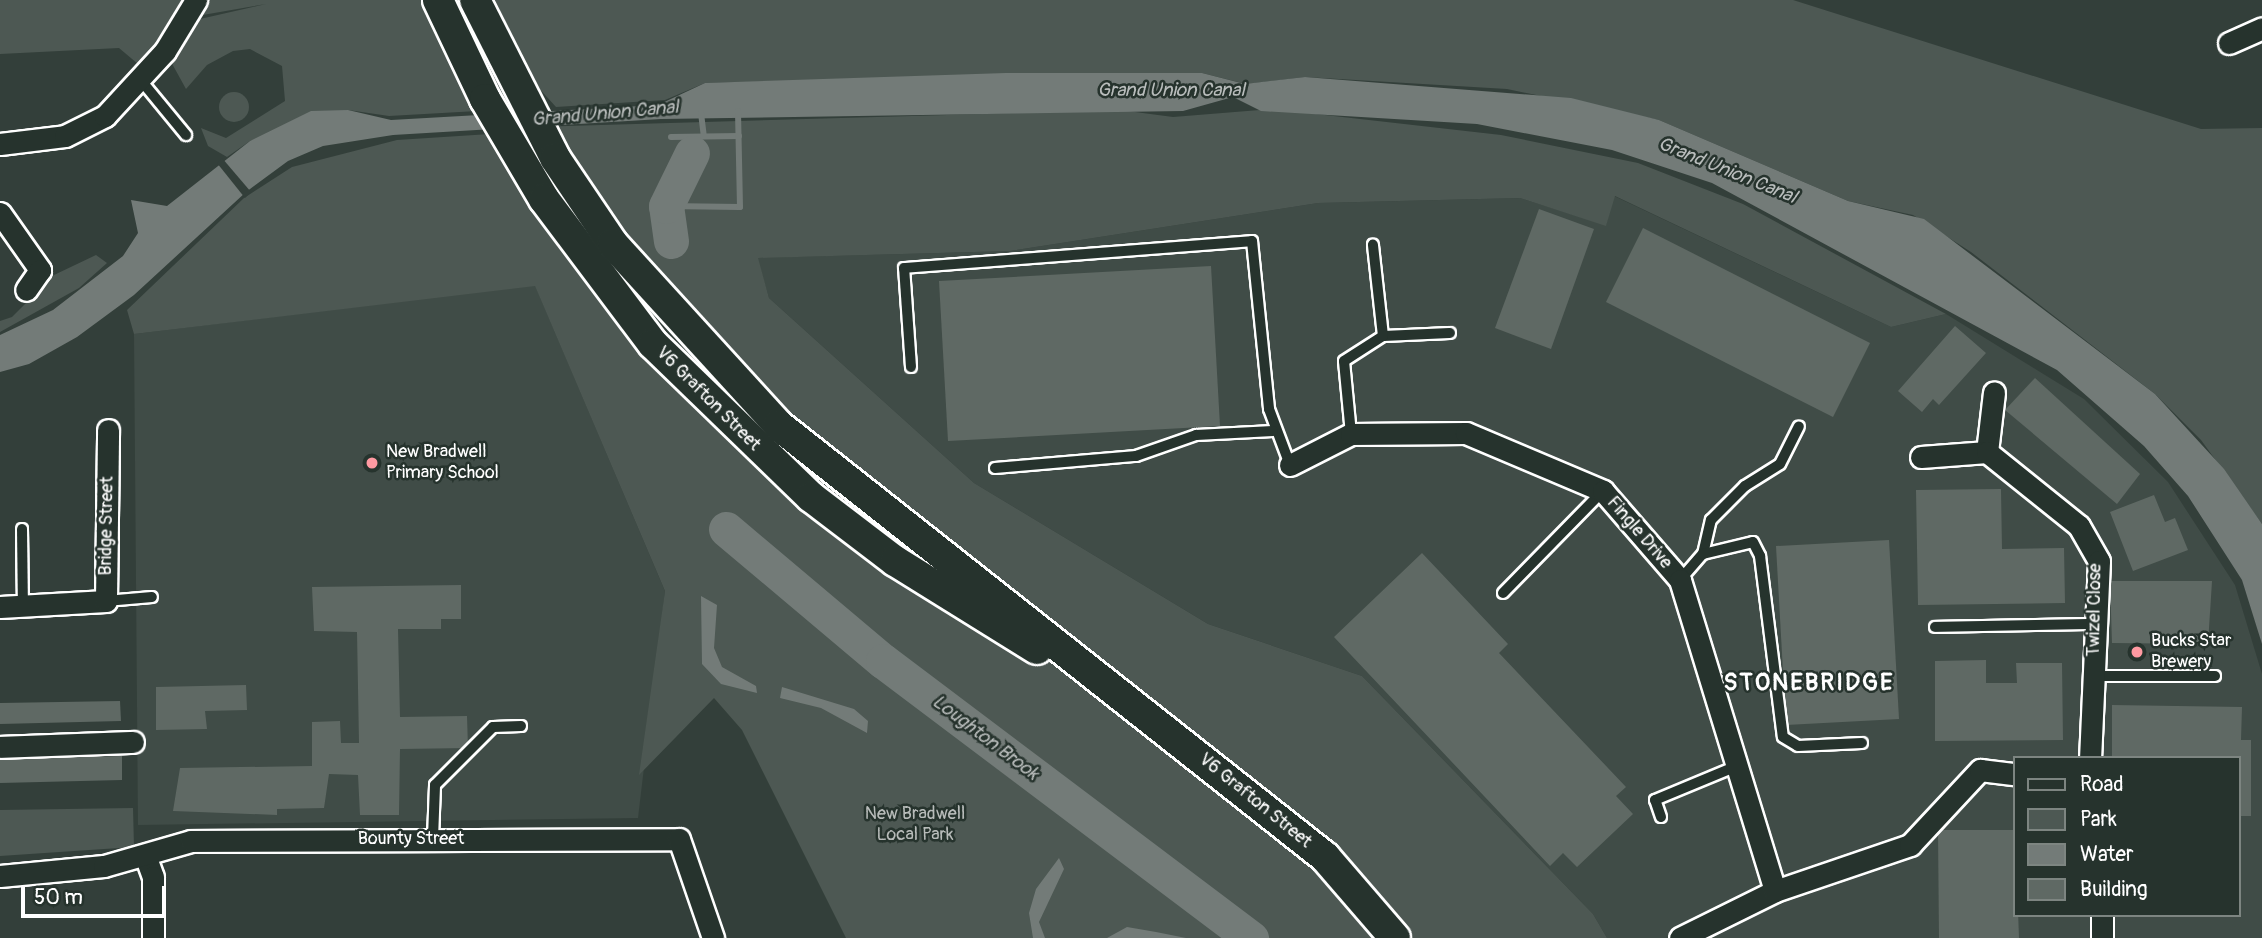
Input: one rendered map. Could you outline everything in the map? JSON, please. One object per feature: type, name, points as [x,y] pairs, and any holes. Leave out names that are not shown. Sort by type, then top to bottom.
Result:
[{"type":"street","points":[[0,144],[65,136],[105,116],[139,78],[196,0]]},
{"type":"street","name":"V6 Grafton Street","points":[[438,0],[485,99],[544,199],[609,292],[722,416],[895,561],[1098,683]]},
{"type":"street","name":"V6 Grafton Street","points":[[475,0],[555,159],[676,320],[778,425],[1098,683],[1325,857],[1395,938]]},
{"type":"street","points":[[2229,43],[2262,28]]},
{"type":"street","points":[[0,213],[50,268],[26,290]]},
{"type":"street","points":[[1921,457],[1987,452],[1994,392]]},
{"type":"street","name":"Bridge Street","points":[[0,607],[106,601],[108,430]]},
{"type":"street","name":"Fingle Drive","points":[[1290,465],[1351,434],[1466,433],[1603,491],[1680,580],[1775,891]]},
{"type":"street","name":"Twizel Close","points":[[1987,452],[2079,526],[2099,561],[2090,756]]},
{"type":"street","points":[[0,747],[133,742]]},
{"type":"street","points":[[1680,938],[1775,891],[1910,845],[1980,770],[2014,774]]},
{"type":"street","name":"Bounty Street","points":[[0,876],[104,866],[191,841],[679,839],[713,938]]},
{"type":"street","points":[[145,855],[153,877],[153,938]]},
{"type":"street","points":[[2102,917],[2102,938]]},
{"type":"lane","points":[[139,78],[186,135]]},
{"type":"lane","points":[[911,367],[905,268],[1252,241],[1273,431],[1290,465]]},
{"type":"lane","points":[[1373,245],[1383,336]]},
{"type":"lane","points":[[1351,434],[1344,361],[1383,336],[1450,333]]},
{"type":"lane","points":[[1680,580],[1703,554],[1711,520],[1745,486],[1780,464],[1799,426]]},
{"type":"lane","points":[[995,468],[1136,456],[1196,435],[1273,431]]},
{"type":"lane","points":[[1503,593],[1603,491]]},
{"type":"lane","points":[[22,529],[23,607]]},
{"type":"lane","points":[[1703,554],[1746,540],[1759,548],[1783,737],[1798,746],[1862,743]]},
{"type":"lane","points":[[106,601],[152,597]]},
{"type":"lane","points":[[1935,627],[2096,624]]},
{"type":"lane","points":[[2094,676],[2215,676]]},
{"type":"lane","points":[[433,838],[435,785],[493,727],[521,726]]},
{"type":"lane","points":[[1661,817],[1655,800],[1737,766]]},
{"type":"shaded area","points":[[1614,196],[1891,327],[1946,314],[2084,399],[2168,482],[2235,585],[2262,674],[2262,938],[1607,938],[1593,914],[1362,676],[1208,624],[974,483],[769,298],[757,258],[1010,251],[1318,203],[1520,198],[1606,225]]},
{"type":"shaded area","name":"New Bradwell Primary School","points":[[535,285],[665,591],[638,818],[138,825],[134,334]]},
{"type":"green space","points":[[0,0],[440,0],[495,110],[389,116],[348,110],[250,141],[227,157],[208,146],[201,128],[226,138],[285,101],[282,66],[250,49],[233,51],[207,65],[186,89],[165,51],[200,19],[266,4],[197,16],[138,64],[119,48],[0,54]]},
{"type":"green space","points":[[495,0],[1793,0],[2201,129],[2262,128],[2262,524],[2201,440],[2155,394],[1971,252],[1913,215],[1848,201],[1659,120],[1507,89],[1305,77],[1246,84],[1202,73],[705,83],[665,100],[556,107],[536,85]]},
{"type":"green space","points":[[234,92],[245,96],[249,107],[245,118],[234,122],[223,118],[219,107],[223,96]]},
{"type":"green space","name":"New Bradwell Local Park","points":[[1272,109],[1501,135],[1638,163],[1743,204],[1946,314],[1891,327],[1615,196],[1606,226],[1520,198],[1318,203],[1010,251],[758,258],[769,298],[974,483],[1208,624],[1362,676],[1593,914],[1607,938],[846,938],[742,730],[714,698],[639,775],[665,591],[535,286],[134,334],[127,310],[244,198],[292,167],[397,140],[490,134],[609,292],[811,497],[1092,679],[778,425],[533,127],[1120,110],[1173,117]]},
{"type":"green space","points":[[96,255],[107,263],[79,288],[0,332],[0,321],[12,317],[54,275]]},
{"type":"green space","points":[[133,808],[134,847],[0,856],[0,810]]},
{"type":"water","name":"Grand Union Canal","points":[[1006,73],[1202,73],[1245,84],[1305,77],[1571,98],[1659,120],[1848,201],[1924,219],[2155,394],[2224,469],[2262,524],[2262,644],[2242,580],[2188,496],[2144,446],[2057,370],[1712,183],[1612,150],[1477,124],[1261,111],[1233,97],[1183,111],[661,119],[393,135],[323,146],[288,161],[246,192],[134,295],[77,337],[29,364],[0,372],[0,335],[53,310],[123,256],[138,233],[131,200],[167,206],[250,141],[311,111],[348,110],[391,120],[658,105],[705,83]]},
{"type":"water","points":[[701,596],[717,605],[714,648],[722,667],[756,686],[757,693],[721,684],[702,664]]},
{"type":"water","points":[[782,687],[854,709],[868,721],[867,733],[821,708],[780,698]]},
{"type":"water","points":[[1059,858],[1064,869],[1039,922],[1045,938],[1033,938],[1029,913],[1036,889]]},
{"type":"water","points":[[1127,927],[1156,932],[1186,938],[1107,938]]},
{"type":"pier","points":[[222,158],[251,192],[245,198],[217,163]]},
{"type":"building","points":[[1539,209],[1594,229],[1551,349],[1495,328]]},
{"type":"building","points":[[1643,228],[1870,343],[1833,417],[1606,302]]},
{"type":"building","points":[[1211,266],[1220,426],[948,441],[939,281]]},
{"type":"building","points":[[1955,326],[1986,353],[1939,405],[1933,399],[1922,412],[1898,391]]},
{"type":"building","points":[[2035,378],[2140,474],[2117,504],[2005,410]]},
{"type":"building","points":[[2001,489],[2002,549],[2064,548],[2065,603],[1918,605],[1916,490]]},
{"type":"building","points":[[2154,495],[2165,522],[2175,518],[2188,550],[2133,571],[2110,512]]},
{"type":"building","points":[[1889,540],[1899,719],[1786,725],[1776,546]]},
{"type":"building","points":[[1422,553],[1508,644],[1499,653],[1626,787],[1616,796],[1633,814],[1577,867],[1563,853],[1550,866],[1334,637]]},
{"type":"building","points":[[2110,581],[2212,581],[2208,644],[2112,643]]},
{"type":"building","points":[[461,585],[461,619],[441,619],[441,629],[398,629],[400,717],[467,716],[468,748],[400,749],[399,815],[360,815],[358,775],[329,774],[324,808],[277,809],[277,815],[173,811],[180,768],[312,766],[312,722],[340,721],[341,743],[359,743],[357,632],[314,631],[312,587]]},
{"type":"building","points":[[1986,660],[1986,683],[2017,683],[2016,663],[2062,663],[2063,740],[1935,741],[1935,661]]},
{"type":"building","points":[[246,685],[247,710],[205,711],[207,729],[156,730],[156,687]]},
{"type":"building","points":[[120,701],[121,721],[0,724],[0,703]]},
{"type":"building","points":[[2112,705],[2242,707],[2241,740],[2251,740],[2251,816],[2241,816],[2241,756],[2112,756]]},
{"type":"building","points":[[122,756],[122,780],[0,783],[0,759]]},
{"type":"building","points":[[1938,830],[2014,830],[2014,917],[2018,917],[2019,938],[1939,938]]},
{"type":"waterway","points":[[666,206],[740,207],[738,111]]},
{"type":"waterway","name":"Loughton Brook","points":[[701,113],[704,136]]},
{"type":"waterway","points":[[671,137],[739,136]]},
{"type":"waterway","name":"Loughton Brook","points":[[671,241],[666,206],[692,153]]},
{"type":"waterway","name":"Loughton Brook","points":[[726,529],[883,661],[1251,938]]},
{"type":"place","name":"New Bradwell Primary School","points":[[372,463]]},
{"type":"place","name":"Bucks Star Brewery","points":[[2137,652]]},
{"type":"district","name":"STONEBRIDGE","points":[[1809,683]]}]
